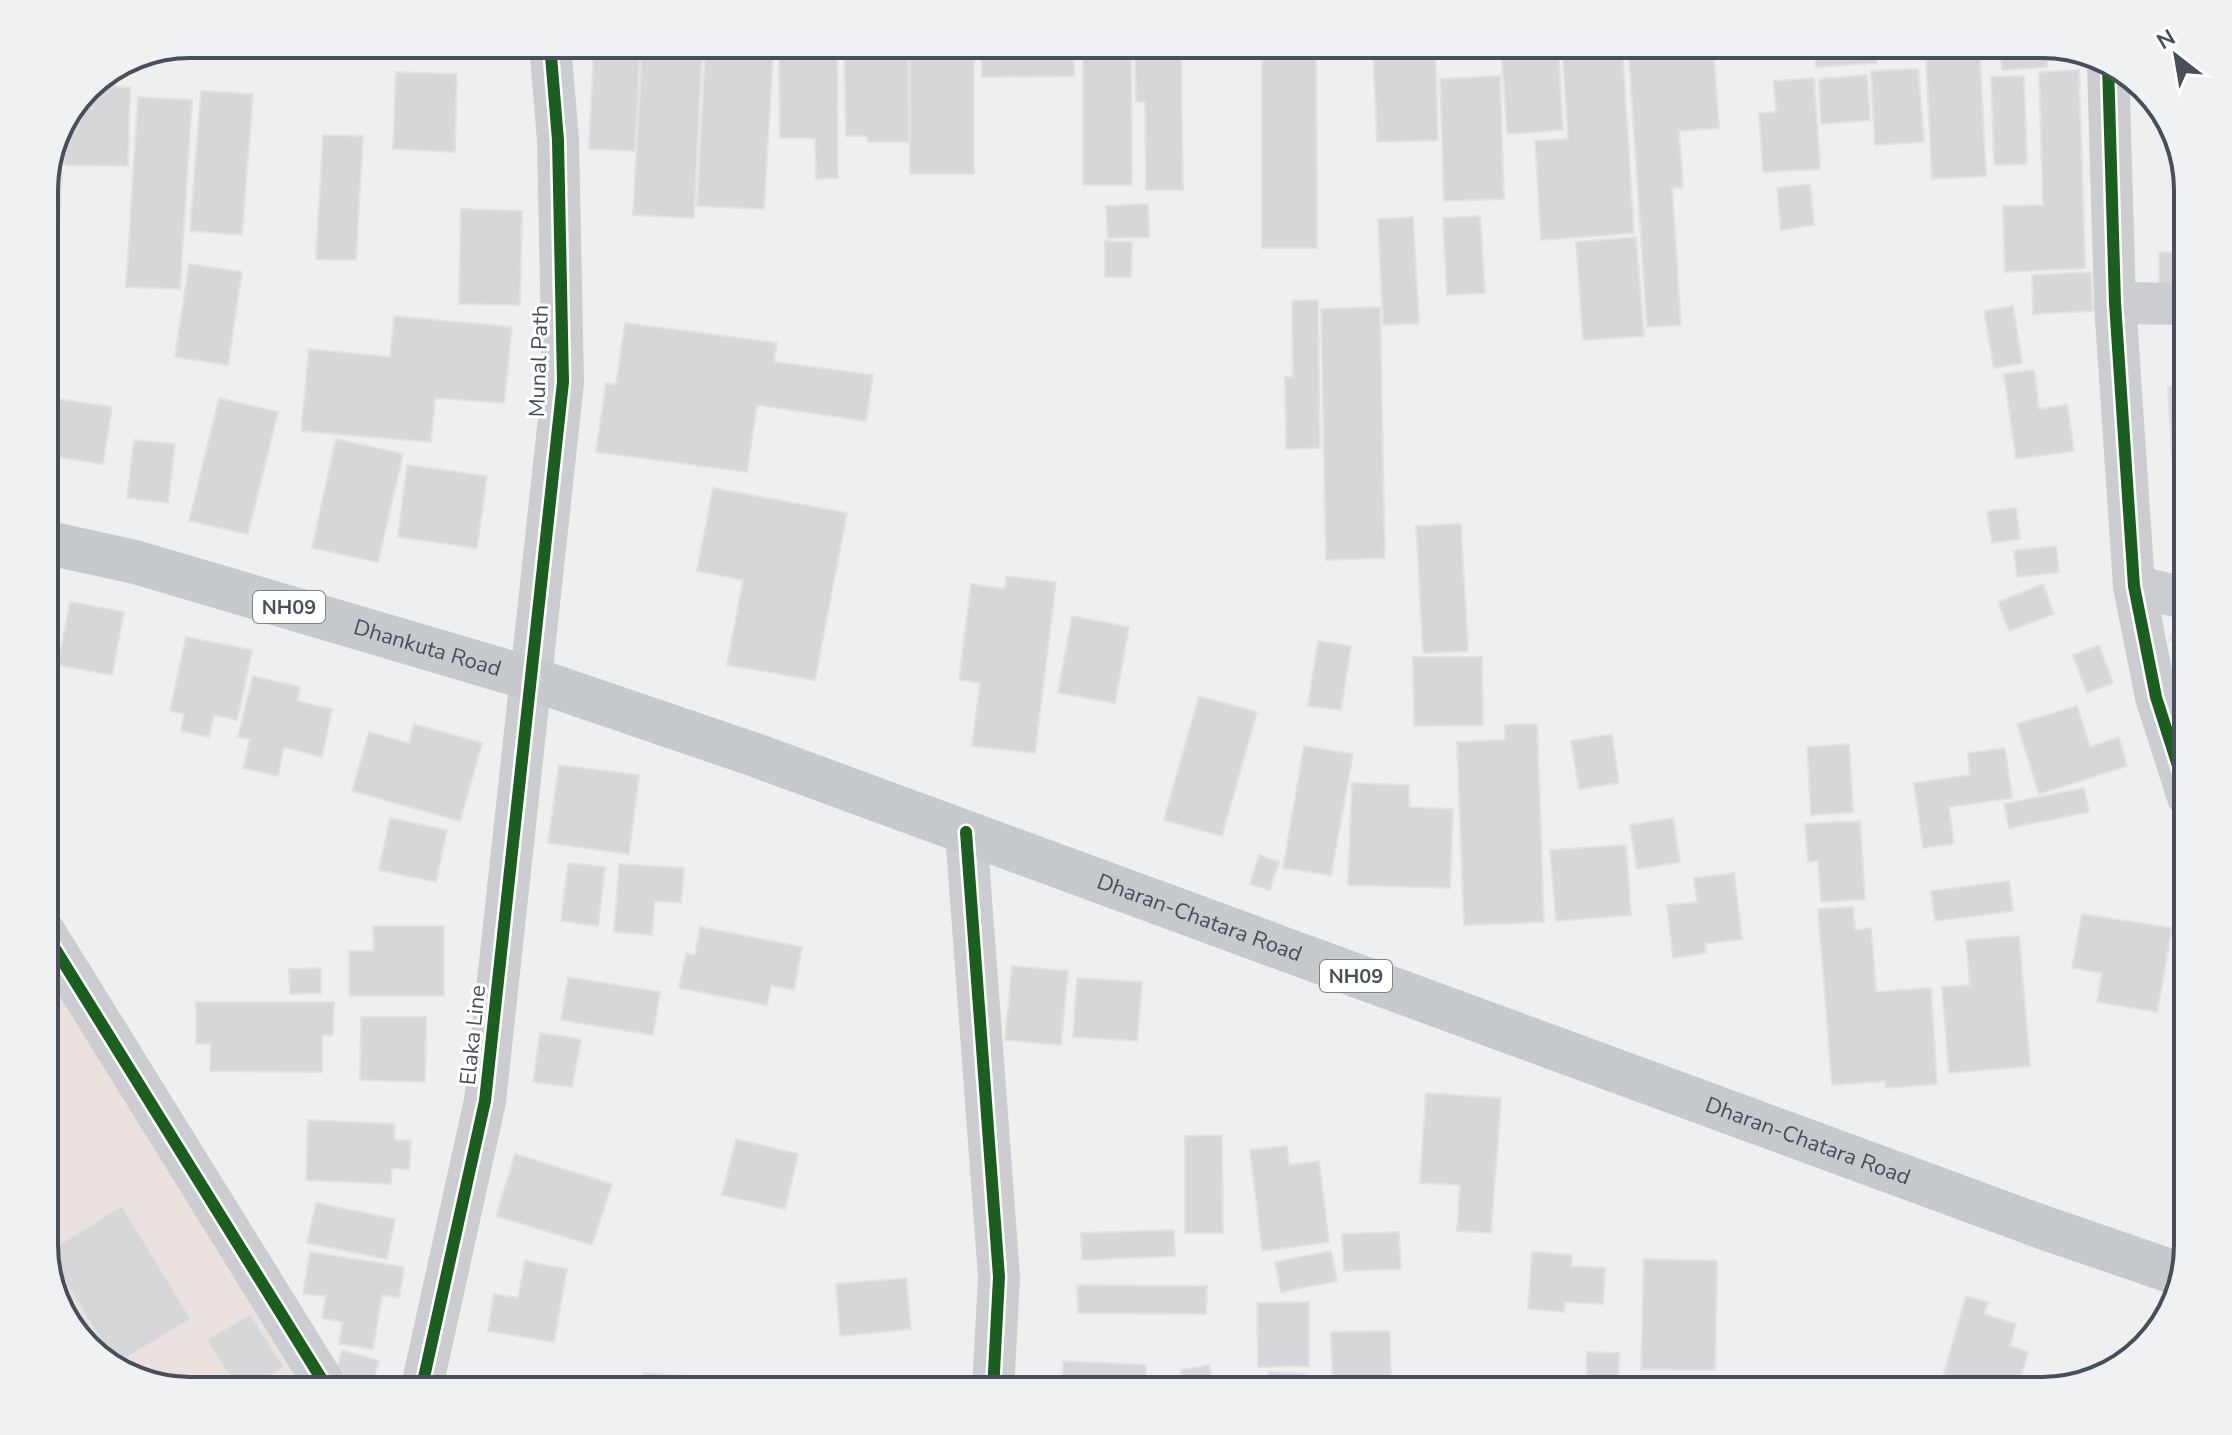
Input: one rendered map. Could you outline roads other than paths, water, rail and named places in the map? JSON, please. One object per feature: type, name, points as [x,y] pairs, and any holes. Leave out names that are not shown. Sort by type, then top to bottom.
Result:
[{"type":"main road","name":"Dhankuta Road","points":[[58,545],[135,562],[532,679]]},
{"type":"main road","name":"Dharan-Chatara Road","points":[[532,679],[966,832],[2012,1217],[2171,1271]]},
{"type":"street","name":"Munal Path","points":[[532,679],[563,382],[558,140],[551,58]]},
{"type":"street","points":[[2108,76],[2115,303],[2134,586],[2156,697],[2174,753]]},
{"type":"street","points":[[2115,303],[2174,304]]},
{"type":"street","points":[[2134,586],[2174,596]]},
{"type":"street","name":"Elaka Line","points":[[424,1377],[485,1101],[532,679]]},
{"type":"street","points":[[966,832],[999,1277],[994,1377]]},
{"type":"street","points":[[58,954],[320,1377]]}]
